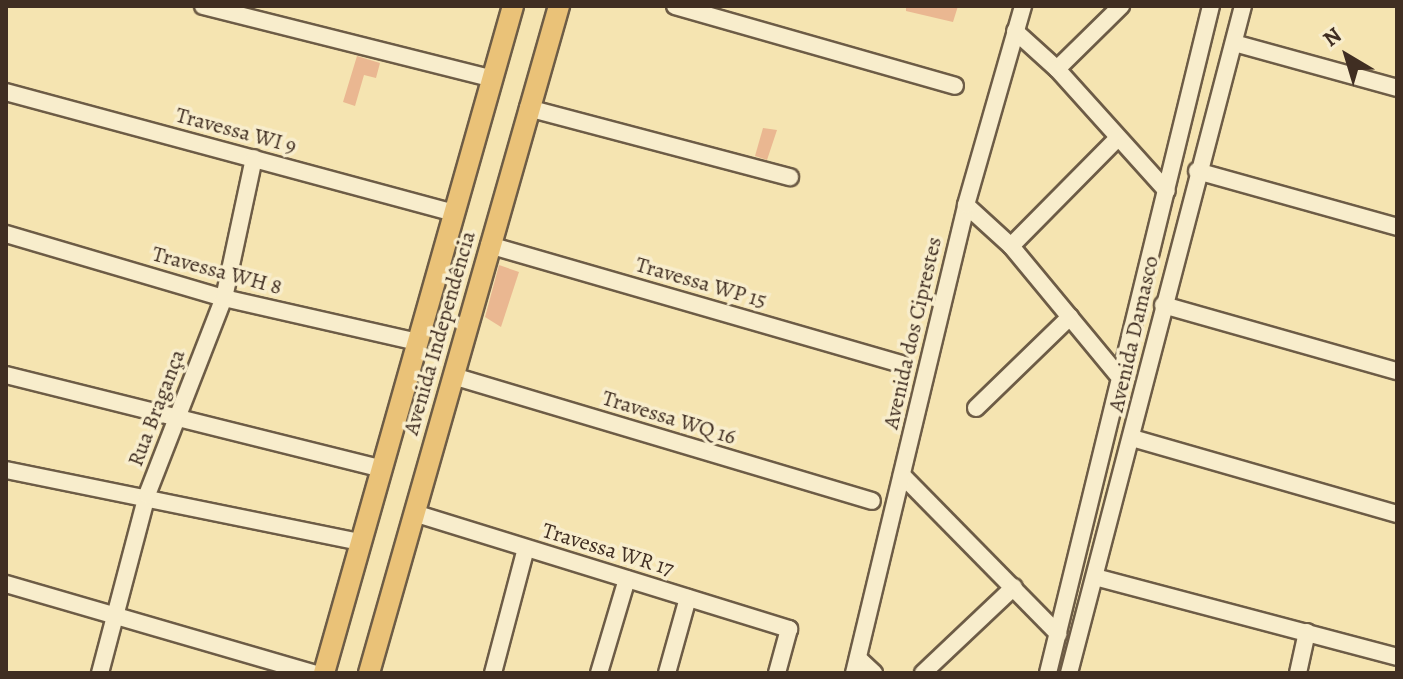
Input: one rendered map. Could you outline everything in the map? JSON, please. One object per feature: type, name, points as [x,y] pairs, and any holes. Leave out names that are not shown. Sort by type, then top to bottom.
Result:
[{"type":"main road","name":"Avenida Independência","points":[[324,673],[513,6]]},
{"type":"main road","name":"Avenida Independência","points":[[369,673],[559,6]]},
{"type":"street","points":[[203,6],[493,79]]},
{"type":"street","points":[[675,6],[955,86]]},
{"type":"street","name":"Avenida dos Ciprestes","points":[[856,666],[966,205],[1023,6]]},
{"type":"street","points":[[1057,69],[1121,6]]},
{"type":"street","name":"Avenida Damasco","points":[[1069,673],[1132,438],[1197,171],[1243,6]]},
{"type":"street","name":"Avenida Damasco","points":[[1048,673],[1117,374],[1212,11]]},
{"type":"street","points":[[1015,31],[1057,69],[1167,191]]},
{"type":"street","points":[[1234,43],[1397,88]]},
{"type":"street","name":"Travessa WI 9","points":[[6,92],[455,213]]},
{"type":"street","points":[[528,108],[790,177]]},
{"type":"street","points":[[1011,246],[1118,138]]},
{"type":"street","name":"Rua Bragança","points":[[100,673],[147,495],[224,298],[254,158]]},
{"type":"street","points":[[1197,171],[1397,227]]},
{"type":"street","points":[[966,205],[1011,246],[1117,374]]},
{"type":"street","name":"Travessa WH 8","points":[[6,234],[224,298],[418,342]]},
{"type":"street","name":"Travessa WP 15","points":[[489,245],[901,364]]},
{"type":"street","points":[[1163,305],[1397,371]]},
{"type":"street","points":[[976,408],[1070,317]]},
{"type":"street","points":[[6,375],[175,420],[382,469]]},
{"type":"street","name":"Travessa WQ 16","points":[[453,376],[872,501]]},
{"type":"street","points":[[1132,438],[1397,514]]},
{"type":"street","points":[[6,470],[147,495],[360,542]]},
{"type":"street","points":[[902,475],[1058,634]]},
{"type":"street","name":"Travessa WR 17","points":[[414,513],[789,629],[777,673]]},
{"type":"street","points":[[493,673],[526,548]]},
{"type":"street","points":[[1095,577],[1397,657]]},
{"type":"street","points":[[599,673],[627,579]]},
{"type":"street","points":[[6,584],[313,673]]},
{"type":"street","points":[[923,673],[1014,587]]},
{"type":"street","points":[[667,673],[688,598]]},
{"type":"street","points":[[1298,673],[1307,632]]},
{"type":"street","points":[[856,666],[874,673]]},
{"type":"building","points":[[906,6],[958,6],[953,22],[906,11]]},
{"type":"building","points":[[357,56],[380,63],[376,78],[364,75],[355,106],[343,102]]},
{"type":"building","points":[[763,128],[777,130],[767,160],[755,156]]},
{"type":"building","points":[[499,265],[519,272],[501,327],[485,317]]}]
